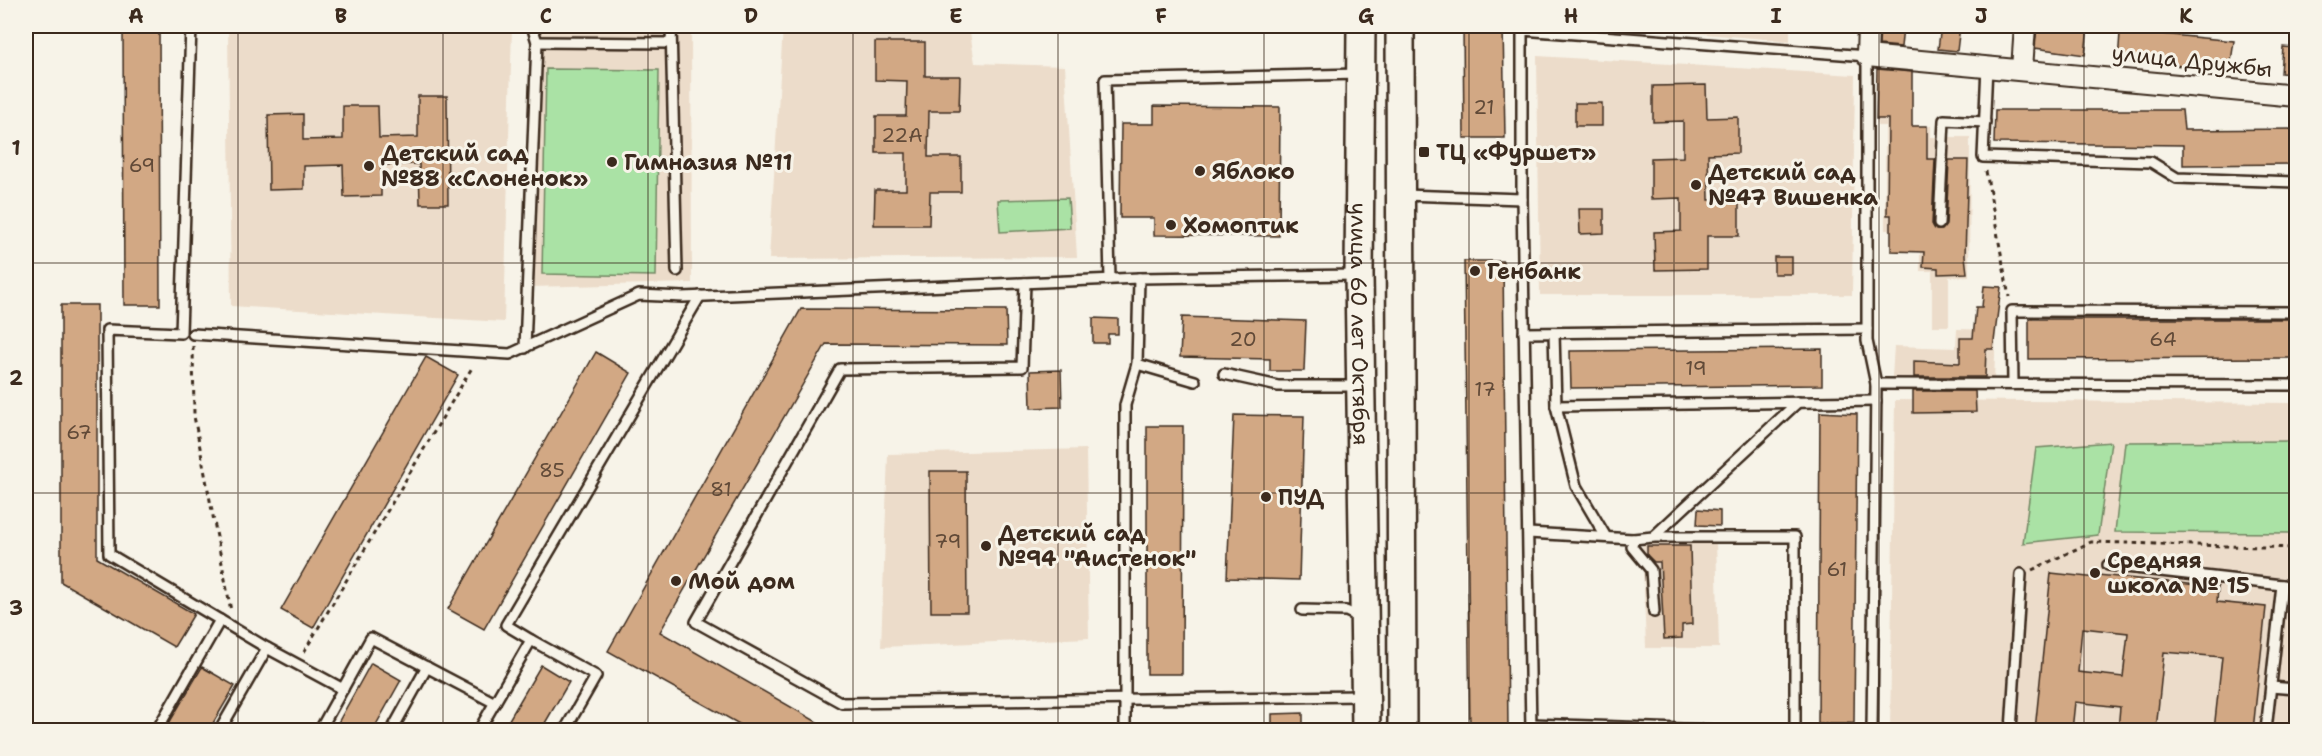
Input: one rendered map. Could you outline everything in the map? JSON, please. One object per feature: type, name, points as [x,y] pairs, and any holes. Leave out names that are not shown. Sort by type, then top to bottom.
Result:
[{"type":"main road","name":"улица 60 лет Октября","points":[[1361,26],[1359,611],[1366,730]]},
{"type":"main road","name":"улица 60 лет Октября","points":[[1400,26],[1402,730]]},
{"type":"street","points":[[1867,56],[1868,26]]},
{"type":"street","points":[[2022,69],[2025,26]]},
{"type":"street","name":"улица Дружбы","points":[[1867,56],[2296,96]]},
{"type":"lane","points":[[191,26],[181,333],[107,330],[109,554],[267,648],[343,689]]},
{"type":"lane","points":[[525,348],[537,42],[532,26]]},
{"type":"lane","points":[[671,26],[677,271]]},
{"type":"lane","points":[[1713,730],[1531,727],[1522,199],[1522,28],[1867,56],[1867,341],[1876,384],[1872,730]]},
{"type":"lane","points":[[537,42],[670,43]]},
{"type":"lane","points":[[1987,66],[1983,157],[2151,162],[2177,178],[2296,182]]},
{"type":"lane","points":[[1110,279],[1105,80],[1362,74]]},
{"type":"lane","points":[[1939,224],[1944,120],[1985,122]]},
{"type":"lane","points":[[1402,195],[1522,199]]},
{"type":"lane","points":[[193,334],[510,354],[639,295],[700,296],[1139,278],[1359,275]]},
{"type":"lane","points":[[1125,730],[1125,405],[1137,364],[1139,278]]},
{"type":"lane","points":[[1025,283],[1022,367],[840,369],[696,622],[842,703],[1365,696]]},
{"type":"lane","points":[[565,730],[596,676],[506,625],[700,296]]},
{"type":"lane","points":[[2013,384],[2012,311],[2296,312]]},
{"type":"lane","points":[[1524,333],[1867,330]]},
{"type":"lane","points":[[1554,333],[1556,406],[1576,486],[1606,537]]},
{"type":"lane","points":[[1137,364],[1195,381]]},
{"type":"lane","points":[[1224,374],[1278,386],[1360,386]]},
{"type":"lane","points":[[1876,384],[2296,384]]},
{"type":"lane","points":[[1556,406],[1876,401]]},
{"type":"lane","points":[[1653,537],[1798,402]]},
{"type":"lane","points":[[1527,533],[1633,539],[1795,537],[1795,730]]},
{"type":"lane","points":[[1633,539],[1632,547],[1651,570],[1654,612]]},
{"type":"lane","points":[[2108,564],[2296,588]]},
{"type":"lane","points":[[2011,730],[2021,574]]},
{"type":"lane","points":[[2266,730],[2282,585]]},
{"type":"lane","points":[[1302,610],[1359,611]]},
{"type":"lane","points":[[157,730],[220,620]]},
{"type":"lane","points":[[320,730],[371,638],[495,703]]},
{"type":"lane","points":[[479,730],[531,640]]},
{"type":"lane","points":[[220,730],[267,648]]},
{"type":"lane","points":[[392,730],[427,667]]},
{"type":"lane","points":[[2271,687],[2296,689]]},
{"type":"path","points":[[1983,157],[2012,311]]},
{"type":"path","points":[[193,334],[194,416],[234,628]]},
{"type":"path","points":[[297,664],[481,352]]},
{"type":"path","points":[[2021,574],[2091,542],[2296,548]]},
{"type":"shaded area","name":"Детский сад №88 «Слоненок»","points":[[228,26],[512,26],[504,322],[231,306]]},
{"type":"shaded area","name":"Гимназия №11","points":[[538,26],[691,26],[692,283],[529,287]]},
{"type":"shaded area","points":[[783,26],[969,26],[975,63],[1065,66],[1077,257],[769,259]]},
{"type":"shaded area","points":[[1610,26],[1790,26],[1790,41]]},
{"type":"shaded area","name":"Детский сад №47 Вишенка","points":[[1537,56],[1855,75],[1852,295],[1540,295]]},
{"type":"shaded area","points":[[1877,69],[1911,69],[1910,126],[1931,126],[1931,137],[1970,137],[1969,276],[1949,277],[1949,326],[1932,326],[1932,271],[1920,271],[1920,231],[1885,230],[1885,126],[1877,126]]},
{"type":"shaded area","points":[[1957,329],[1996,330],[1994,381],[1892,377],[1894,346],[1956,348]]},
{"type":"shaded area","name":"Средняя школа № 15","points":[[1895,400],[2296,403],[2296,730],[1890,730]]},
{"type":"shaded area","name":"Детский сад №94 \"Аистенок\"","points":[[1086,449],[1089,638],[881,647],[888,454]]},
{"type":"shaded area","points":[[1642,538],[1716,541],[1719,648],[1646,648]]},
{"type":"green space","points":[[546,69],[659,70],[656,276],[542,274]]},
{"type":"green space","points":[[1068,198],[1070,228],[1000,232],[998,200]]},
{"type":"green space","points":[[2296,441],[2296,533],[2115,532],[2125,442]]},
{"type":"green space","points":[[2111,442],[2098,535],[2023,543],[2036,448]]},
{"type":"building","points":[[123,26],[159,26],[160,305],[124,305]]},
{"type":"building","points":[[1463,26],[1503,26],[1505,138],[1464,138]]},
{"type":"building","points":[[1880,26],[1903,26],[1901,47],[1879,45]]},
{"type":"building","points":[[1941,26],[1960,26],[1957,51],[1938,49]]},
{"type":"building","points":[[2037,26],[2088,26],[2085,55],[2035,48]]},
{"type":"building","points":[[2120,33],[2161,34],[2234,41],[2230,68],[2118,61]]},
{"type":"building","points":[[875,42],[925,42],[925,76],[960,76],[959,111],[929,111],[928,157],[961,157],[961,192],[930,192],[929,225],[874,225],[875,190],[906,190],[906,153],[876,153],[876,116],[906,116],[907,81],[875,80]]},
{"type":"building","points":[[2283,47],[2296,48],[2296,74],[2281,73]]},
{"type":"building","points":[[1877,69],[1912,72],[1912,126],[1927,126],[1927,159],[1935,159],[1932,224],[1936,230],[1942,230],[1946,225],[1949,160],[1968,160],[1965,256],[1967,273],[1938,274],[1938,268],[1923,267],[1924,252],[1891,251],[1891,215],[1887,215],[1888,119],[1876,119]]},
{"type":"building","points":[[1706,85],[1707,118],[1738,117],[1738,153],[1708,154],[1709,200],[1739,199],[1739,236],[1707,236],[1707,269],[1655,270],[1654,232],[1681,231],[1681,198],[1651,199],[1651,158],[1683,157],[1683,121],[1653,122],[1653,86]]},
{"type":"building","points":[[418,96],[447,96],[448,204],[420,204],[419,164],[381,165],[381,196],[344,197],[343,165],[304,166],[304,189],[269,190],[268,115],[303,114],[303,140],[343,139],[343,106],[378,106],[379,138],[418,137]]},
{"type":"building","points":[[1575,103],[1602,103],[1602,126],[1575,126]]},
{"type":"building","name":"Яблоко","points":[[1154,106],[1280,107],[1279,236],[1154,235],[1154,218],[1120,218],[1121,124],[1154,124]]},
{"type":"building","points":[[1995,110],[2182,110],[2184,130],[2296,129],[2296,164],[2183,165],[2183,145],[1994,143]]},
{"type":"building","points":[[1579,209],[1604,209],[1604,233],[1580,234]]},
{"type":"building","points":[[1774,257],[1792,257],[1792,274],[1774,274]]},
{"type":"building","points":[[1464,261],[1503,261],[1508,730],[1470,730]]},
{"type":"building","points":[[1984,286],[2001,287],[1993,349],[1986,349],[1985,377],[1914,377],[1914,361],[1960,363],[1960,338],[1973,338],[1976,307],[1982,307]]},
{"type":"building","points":[[61,305],[97,305],[97,558],[194,614],[174,647],[61,582]]},
{"type":"building","points":[[801,309],[1006,310],[1007,345],[826,344],[660,632],[831,730],[750,730],[608,651]]},
{"type":"building","points":[[1182,317],[1306,321],[1304,371],[1270,371],[1270,359],[1180,357]]},
{"type":"building","points":[[1093,318],[1118,319],[1118,334],[1108,334],[1108,343],[1093,343]]},
{"type":"building","points":[[2029,319],[2296,319],[2296,358],[2029,359]]},
{"type":"building","points":[[1822,349],[1822,385],[1571,388],[1570,351]]},
{"type":"building","points":[[596,352],[631,373],[484,629],[448,609]]},
{"type":"building","points":[[426,357],[458,375],[313,628],[281,610]]},
{"type":"building","points":[[1061,370],[1062,407],[1031,408],[1030,371]]},
{"type":"building","points":[[1913,391],[1975,391],[1976,412],[1913,413]]},
{"type":"building","points":[[1820,412],[1857,414],[1854,723],[1818,724]]},
{"type":"building","name":"ПУД","points":[[1234,415],[1304,416],[1299,580],[1227,578]]},
{"type":"building","points":[[1147,426],[1183,426],[1182,674],[1147,674]]},
{"type":"building","points":[[930,471],[966,471],[967,612],[931,612]]},
{"type":"building","points":[[1698,509],[1720,511],[1720,526],[1697,525]]},
{"type":"building","points":[[1647,546],[1690,546],[1692,624],[1682,625],[1682,638],[1664,639],[1660,562],[1654,562],[1647,555]]},
{"type":"building","points":[[2051,573],[2097,578],[2098,575],[2218,587],[2217,602],[2266,607],[2253,730],[2214,730],[2222,657],[2164,652],[2156,730],[2118,730],[2120,707],[2075,702],[2072,730],[2035,730]],"holes":[[[2082,628],[2128,633],[2123,677],[2078,672]]]},
{"type":"building","points":[[371,663],[401,680],[373,730],[334,730]]},
{"type":"building","points":[[541,665],[569,682],[541,730],[503,730]]},
{"type":"building","points":[[202,667],[235,686],[209,730],[165,730]]},
{"type":"building","points":[[1303,713],[1303,730],[1272,730],[1272,714]]},
{"type":"place","name":"ТЦ «Фуршет»","points":[[1424,152]]},
{"type":"place","name":"Гимназия №11","points":[[612,162]]},
{"type":"place","name":"Детский сад №88 «Слоненок»","points":[[369,166]]},
{"type":"place","name":"Яблоко","points":[[1200,171]]},
{"type":"place","name":"Детский сад №47 Вишенка","points":[[1696,185]]},
{"type":"place","name":"Хомоптик","points":[[1171,225]]},
{"type":"place","name":"Генбанк","points":[[1475,271]]},
{"type":"place","name":"ПУД","points":[[1266,497]]},
{"type":"place","name":"Детский сад №94 \"Аистенок\"","points":[[986,546]]},
{"type":"place","name":"Средняя школа № 15","points":[[2095,573]]},
{"type":"place","name":"Мой дом","points":[[676,581]]}]
